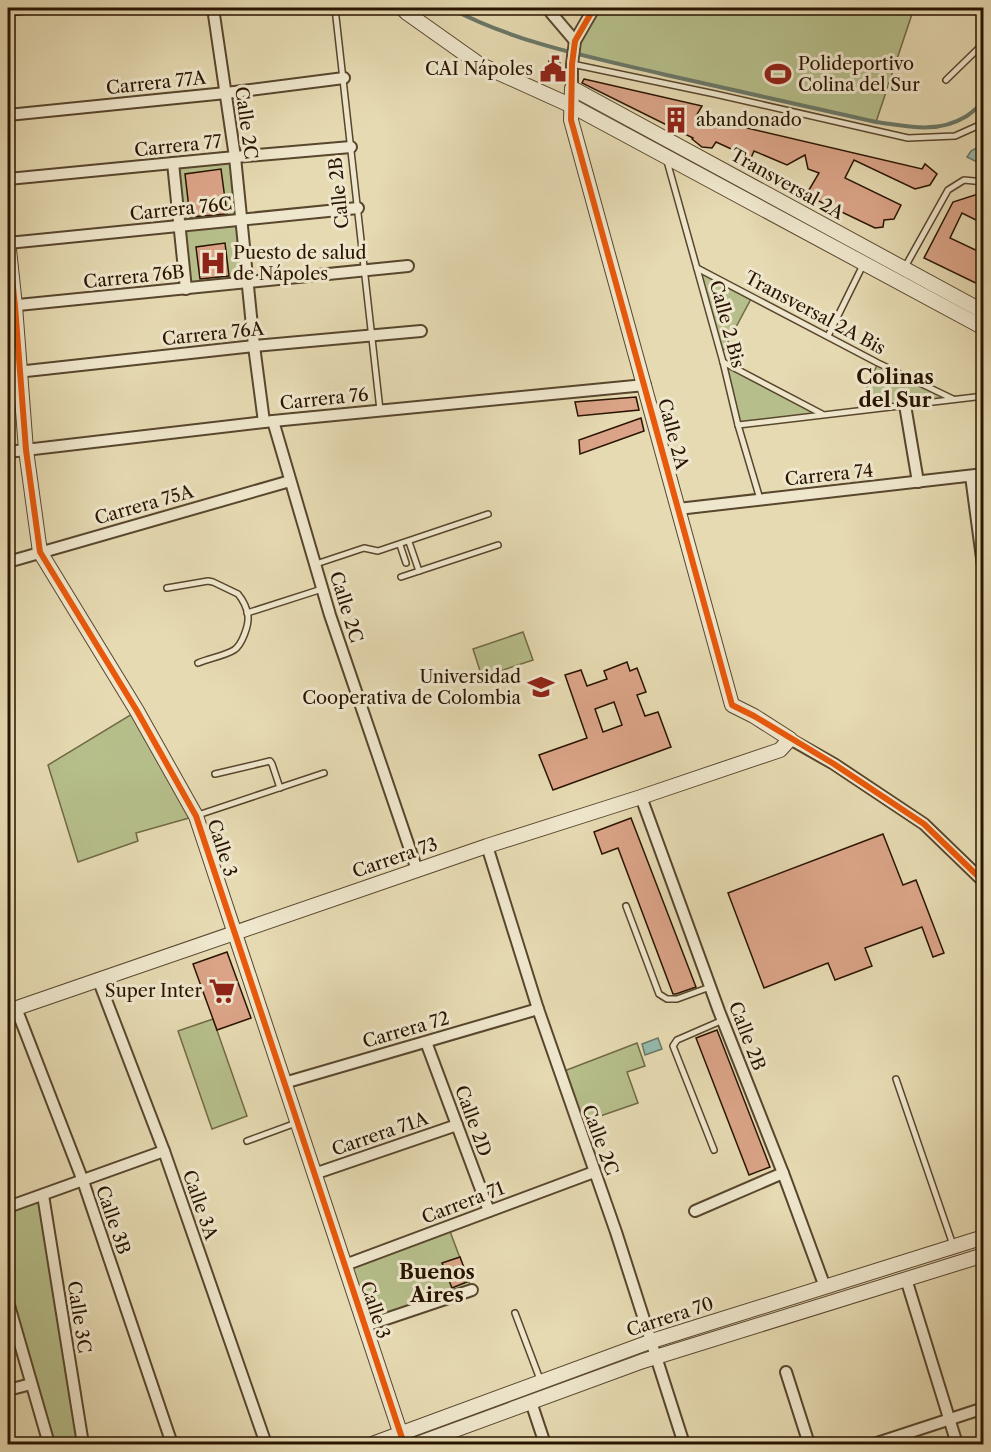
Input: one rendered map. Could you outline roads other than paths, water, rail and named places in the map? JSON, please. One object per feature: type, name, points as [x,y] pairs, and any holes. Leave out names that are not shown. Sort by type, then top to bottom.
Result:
[{"type":"street","points":[[8,10],[25,8]]},
{"type":"street","name":"Calle 2C","points":[[213,8],[235,156],[254,346],[268,421],[290,481],[322,589],[417,870]]},
{"type":"street","points":[[402,8],[479,64],[572,106]]},
{"type":"street","points":[[548,8],[575,41]]},
{"type":"street","points":[[572,88],[575,41],[594,8]]},
{"type":"street","name":"Carrera 77A","points":[[8,115],[226,93],[344,78]]},
{"type":"street","name":"Calle 2A","points":[[572,88],[571,120],[732,705],[790,738]]},
{"type":"street","name":"Transversal 2A","points":[[572,88],[984,312]]},
{"type":"street","name":"Transversal 2A","points":[[572,106],[984,328]]},
{"type":"street","name":"Carrera 77","points":[[8,179],[235,156],[351,147]]},
{"type":"street","points":[[173,163],[186,288]]},
{"type":"street","name":"Carrera 76C","points":[[8,242],[358,207]]},
{"type":"street","name":"Calle 3","points":[[8,242],[13,372],[40,552],[196,816],[402,1440]]},
{"type":"street","name":"Carrera 76B","points":[[11,306],[408,266]]},
{"type":"street","name":"Carrera 76A","points":[[13,372],[421,331]]},
{"type":"street","name":"Carrera 76","points":[[8,452],[268,421],[645,385]]},
{"type":"street","points":[[905,405],[918,482]]},
{"type":"street","name":"Carrera 74","points":[[678,509],[984,474]]},
{"type":"street","points":[[971,476],[984,573]]},
{"type":"street","name":"Carrera 75A","points":[[8,562],[290,481]]},
{"type":"street","points":[[790,738],[834,764],[924,824],[984,882]]},
{"type":"street","name":"Carrera 73","points":[[12,1009],[487,846],[780,750],[790,738]]},
{"type":"street","name":"Calle 2B","points":[[641,797],[710,987],[825,1287]]},
{"type":"street","name":"Calle 2C","points":[[487,846],[538,1009],[616,1232],[684,1444]]},
{"type":"street","name":"Calle 3A","points":[[98,979],[164,1151],[266,1444]]},
{"type":"street","name":"Calle 3B","points":[[12,1009],[83,1181],[172,1444]]},
{"type":"street","name":"Carrera 72","points":[[284,1083],[538,1009]]},
{"type":"street","name":"Calle 2D","points":[[426,1042],[489,1211]]},
{"type":"street","name":"Carrera 71A","points":[[314,1174],[457,1125]]},
{"type":"street","points":[[8,1207],[164,1151]]},
{"type":"street","name":"Carrera 71","points":[[345,1266],[594,1172]]},
{"type":"street","points":[[695,1211],[783,1173]]},
{"type":"street","name":"Calle 3C","points":[[43,1195],[83,1444]]},
{"type":"street","name":"Carrera 70","points":[[372,1444],[402,1440],[541,1382],[652,1341],[984,1237]]},
{"type":"street","name":"Carrera 70","points":[[417,1444],[657,1356],[984,1255]]},
{"type":"street","points":[[906,1279],[957,1444]]},
{"type":"street","points":[[365,1326],[472,1290]]},
{"type":"street","points":[[8,1302],[49,1444]]},
{"type":"street","points":[[786,1372],[809,1444]]},
{"type":"street","points":[[8,1390],[31,1383]]},
{"type":"street","points":[[531,1402],[545,1444]]},
{"type":"street","points":[[874,1444],[984,1408]]},
{"type":"lane","name":"Calle 2B","points":[[335,8],[380,410]]},
{"type":"lane","points":[[946,80],[984,43]]},
{"type":"lane","points":[[572,64],[908,138],[955,136],[984,123]]},
{"type":"lane","name":"Calle 2 Bis","points":[[666,157],[760,500]]},
{"type":"lane","points":[[897,282],[948,189],[964,180],[984,182]]},
{"type":"lane","points":[[828,336],[863,264]]},
{"type":"lane","name":"Transversal 2A Bis","points":[[697,268],[953,399]]},
{"type":"lane","points":[[723,362],[824,415]]},
{"type":"lane","points":[[738,425],[984,396]]},
{"type":"lane","points":[[316,564],[364,548],[378,551],[400,545],[488,514]]},
{"type":"lane","points":[[409,542],[419,571]]},
{"type":"lane","points":[[400,545],[406,563]]},
{"type":"lane","points":[[401,577],[498,545]]},
{"type":"lane","points":[[167,588],[208,581],[241,597],[248,618],[242,643],[237,648],[198,663]]},
{"type":"lane","points":[[247,613],[322,589]]},
{"type":"lane","points":[[215,774],[270,761],[280,788]]},
{"type":"lane","points":[[196,816],[324,773]]},
{"type":"lane","points":[[626,906],[659,994],[667,999],[677,999],[710,987]]},
{"type":"lane","points":[[714,1150],[673,1046],[677,1040],[723,1020]]},
{"type":"lane","points":[[896,1079],[953,1246]]},
{"type":"lane","points":[[247,1141],[297,1123]]},
{"type":"lane","points":[[515,1313],[541,1382]]},
{"type":"waterway","points":[[450,8],[501,31],[554,48],[876,122],[910,127],[944,126],[965,117],[984,102]]},
{"type":"place","name":"CAI Nápoles","points":[[553,69]]},
{"type":"place","name":"Polideportivo Colina del Sur","points":[[778,74]]},
{"type":"place","name":"abandonado","points":[[676,120]]},
{"type":"place","name":"Puesto de salud de Nápoles","points":[[213,263]]},
{"type":"place","name":"Universidad Cooperativa de Colombia","points":[[541,687]]},
{"type":"place","name":"Super Inter","points":[[222,991]]},
{"type":"district","name":"Colinas del Sur","points":[[895,388]]},
{"type":"district","name":"Buenos Aires","points":[[437,1284]]}]
